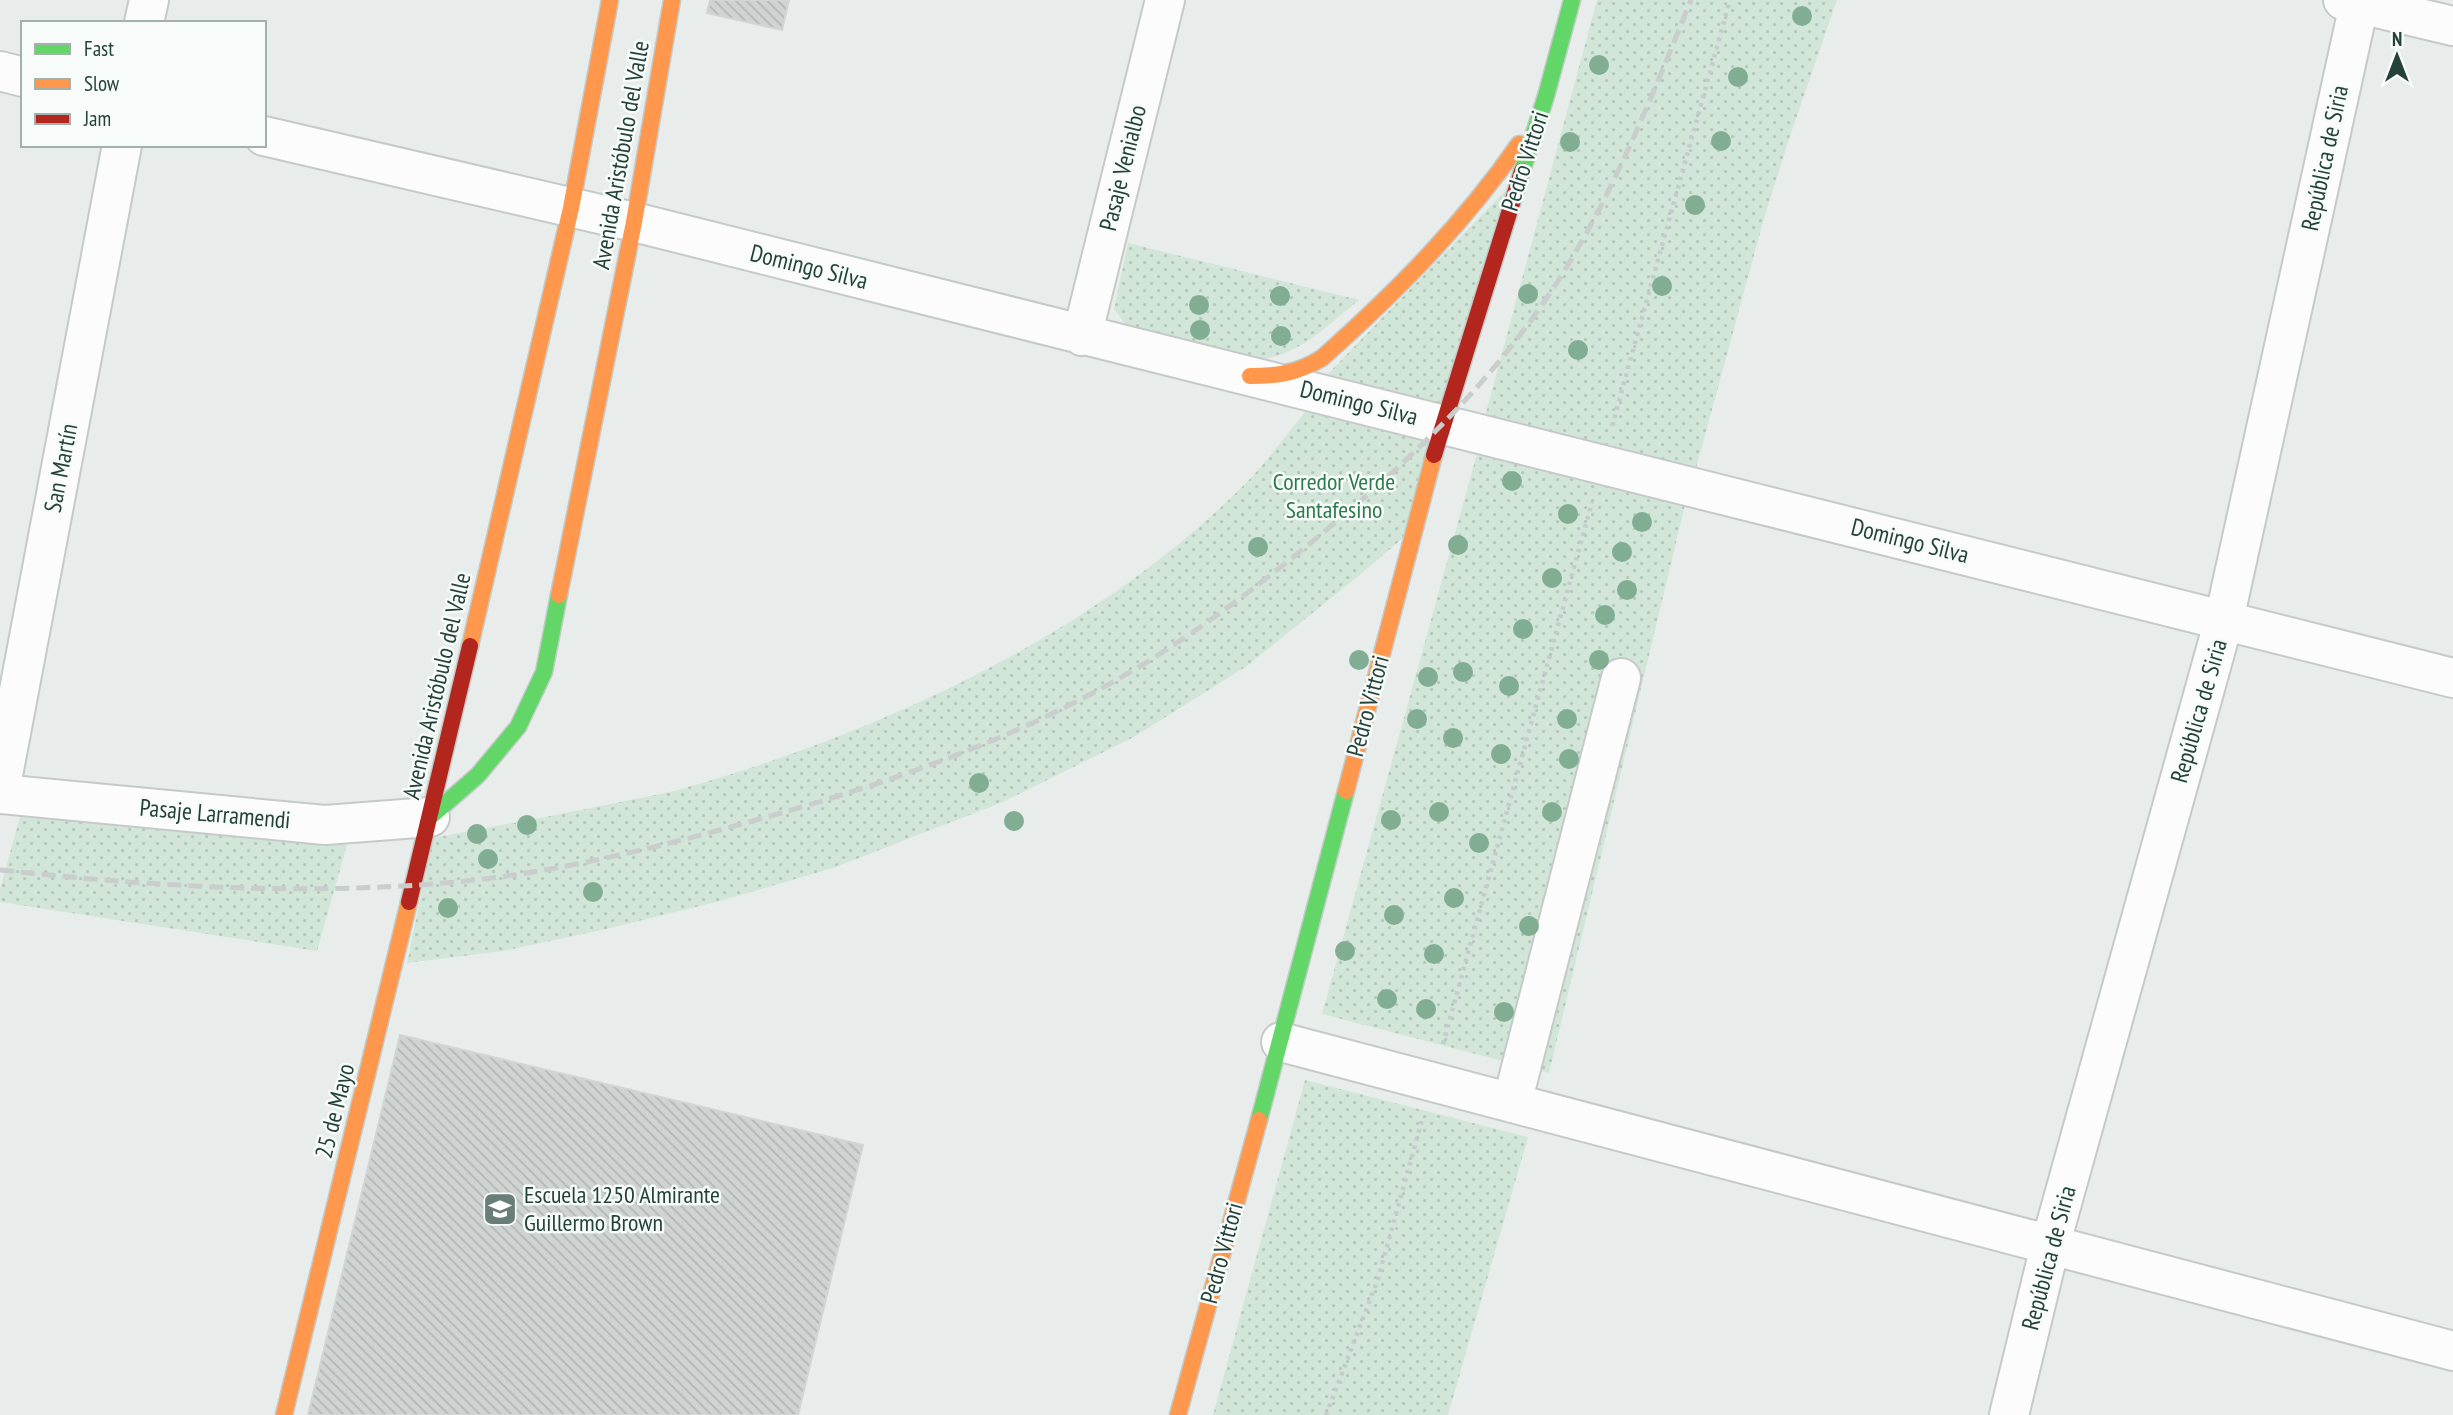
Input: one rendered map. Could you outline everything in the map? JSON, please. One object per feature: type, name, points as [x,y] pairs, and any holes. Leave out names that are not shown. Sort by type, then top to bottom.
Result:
[{"type":"main road","name":"Avenida Aristóbulo del Valle","points":[[430,817],[572,208],[610,0]]},
{"type":"main road","name":"Avenida Aristóbulo del Valle","points":[[430,817],[452,800],[487,765],[517,727],[544,672],[634,222],[672,0]]},
{"type":"main road","name":"Pedro Vittori","points":[[1178,1415],[1280,1042],[1442,424],[1546,96],[1572,0]]},
{"type":"main road","points":[[1250,376],[1285,376],[1305,369],[1322,358],[1382,303],[1416,270],[1485,191],[1528,131],[1546,96]]},
{"type":"main road","name":"25 de Mayo","points":[[284,1415],[430,817]]},
{"type":"street","points":[[145,21],[149,0]]},
{"type":"street","name":"Pasaje Venialbo","points":[[1082,336],[1165,0]]},
{"type":"street","points":[[2354,1],[2453,26]]},
{"type":"street","name":"República de Siria","points":[[2009,1415],[2050,1246],[2224,620],[2354,1]]},
{"type":"street","points":[[0,72],[21,77]]},
{"type":"street","name":"Domingo Silva","points":[[266,135],[634,222],[2453,678]]},
{"type":"street","name":"San Martín","points":[[0,792],[122,147]]},
{"type":"street","points":[[1512,1102],[1621,678]]},
{"type":"street","name":"Pasaje Larramendi","points":[[0,792],[326,825],[430,817]]},
{"type":"street","points":[[1280,1042],[2453,1351]]},
{"type":"path","points":[[1326,1415],[1378,1279],[1730,0]]},
{"type":"green space","points":[[1597,0],[1837,0],[1763,222],[1695,472],[1484,420]]},
{"type":"green space","name":"Corredor Verde Santafesino","points":[[1508,188],[1447,413],[1321,381]]},
{"type":"green space","points":[[1128,243],[1359,300],[1303,344],[1277,356],[1263,359],[1126,325],[1114,309]]},
{"type":"green space","name":"Corredor Verde Santafesino","points":[[1309,407],[1442,441],[1418,525],[1247,666],[1132,738],[1003,802],[833,868],[720,901],[606,929],[503,951],[407,963],[433,838],[663,794],[763,764],[914,705],[1059,629],[1126,584],[1190,535],[1248,481]]},
{"type":"green space","points":[[1478,450],[1686,501],[1549,1073],[1322,1014]]},
{"type":"green space","points":[[22,810],[347,845],[317,951],[0,902],[0,889]]},
{"type":"green space","points":[[1305,1080],[1528,1137],[1448,1415],[1213,1415]]},
{"type":"building","points":[[710,0],[789,0],[782,30],[707,13]]},
{"type":"building","points":[[400,1035],[863,1145],[798,1415],[308,1415]]},
{"type":"railway","points":[[0,870],[178,885],[297,889],[416,885],[545,870],[681,840],[850,792],[1001,737],[1096,691],[1196,630],[1300,552],[1398,467],[1445,422],[1489,374],[1555,286],[1600,207],[1639,125],[1691,0]]},
{"type":"traffic: fast","points":[[1522,171],[1572,0]]},
{"type":"traffic: fast","points":[[430,817],[478,775],[518,727],[544,672],[559,595]]},
{"type":"traffic: fast","points":[[1259,1120],[1346,791]]},
{"type":"traffic: slow","points":[[470,646],[571,208],[610,0]]},
{"type":"traffic: slow","points":[[559,595],[634,222],[672,0]]},
{"type":"traffic: slow","points":[[1250,376],[1288,373],[1322,358],[1376,309],[1427,257],[1475,202],[1519,144]]},
{"type":"traffic: slow","points":[[1346,791],[1434,455]]},
{"type":"traffic: slow","points":[[284,1415],[409,902]]},
{"type":"traffic: slow","points":[[1178,1415],[1259,1120]]},
{"type":"traffic: jam","points":[[1434,455],[1522,171]]},
{"type":"traffic: jam","points":[[409,902],[470,646]]},
{"type":"place","name":"Escuela 1250 Almirante Guillermo Brown","points":[[500,1209]]}]
